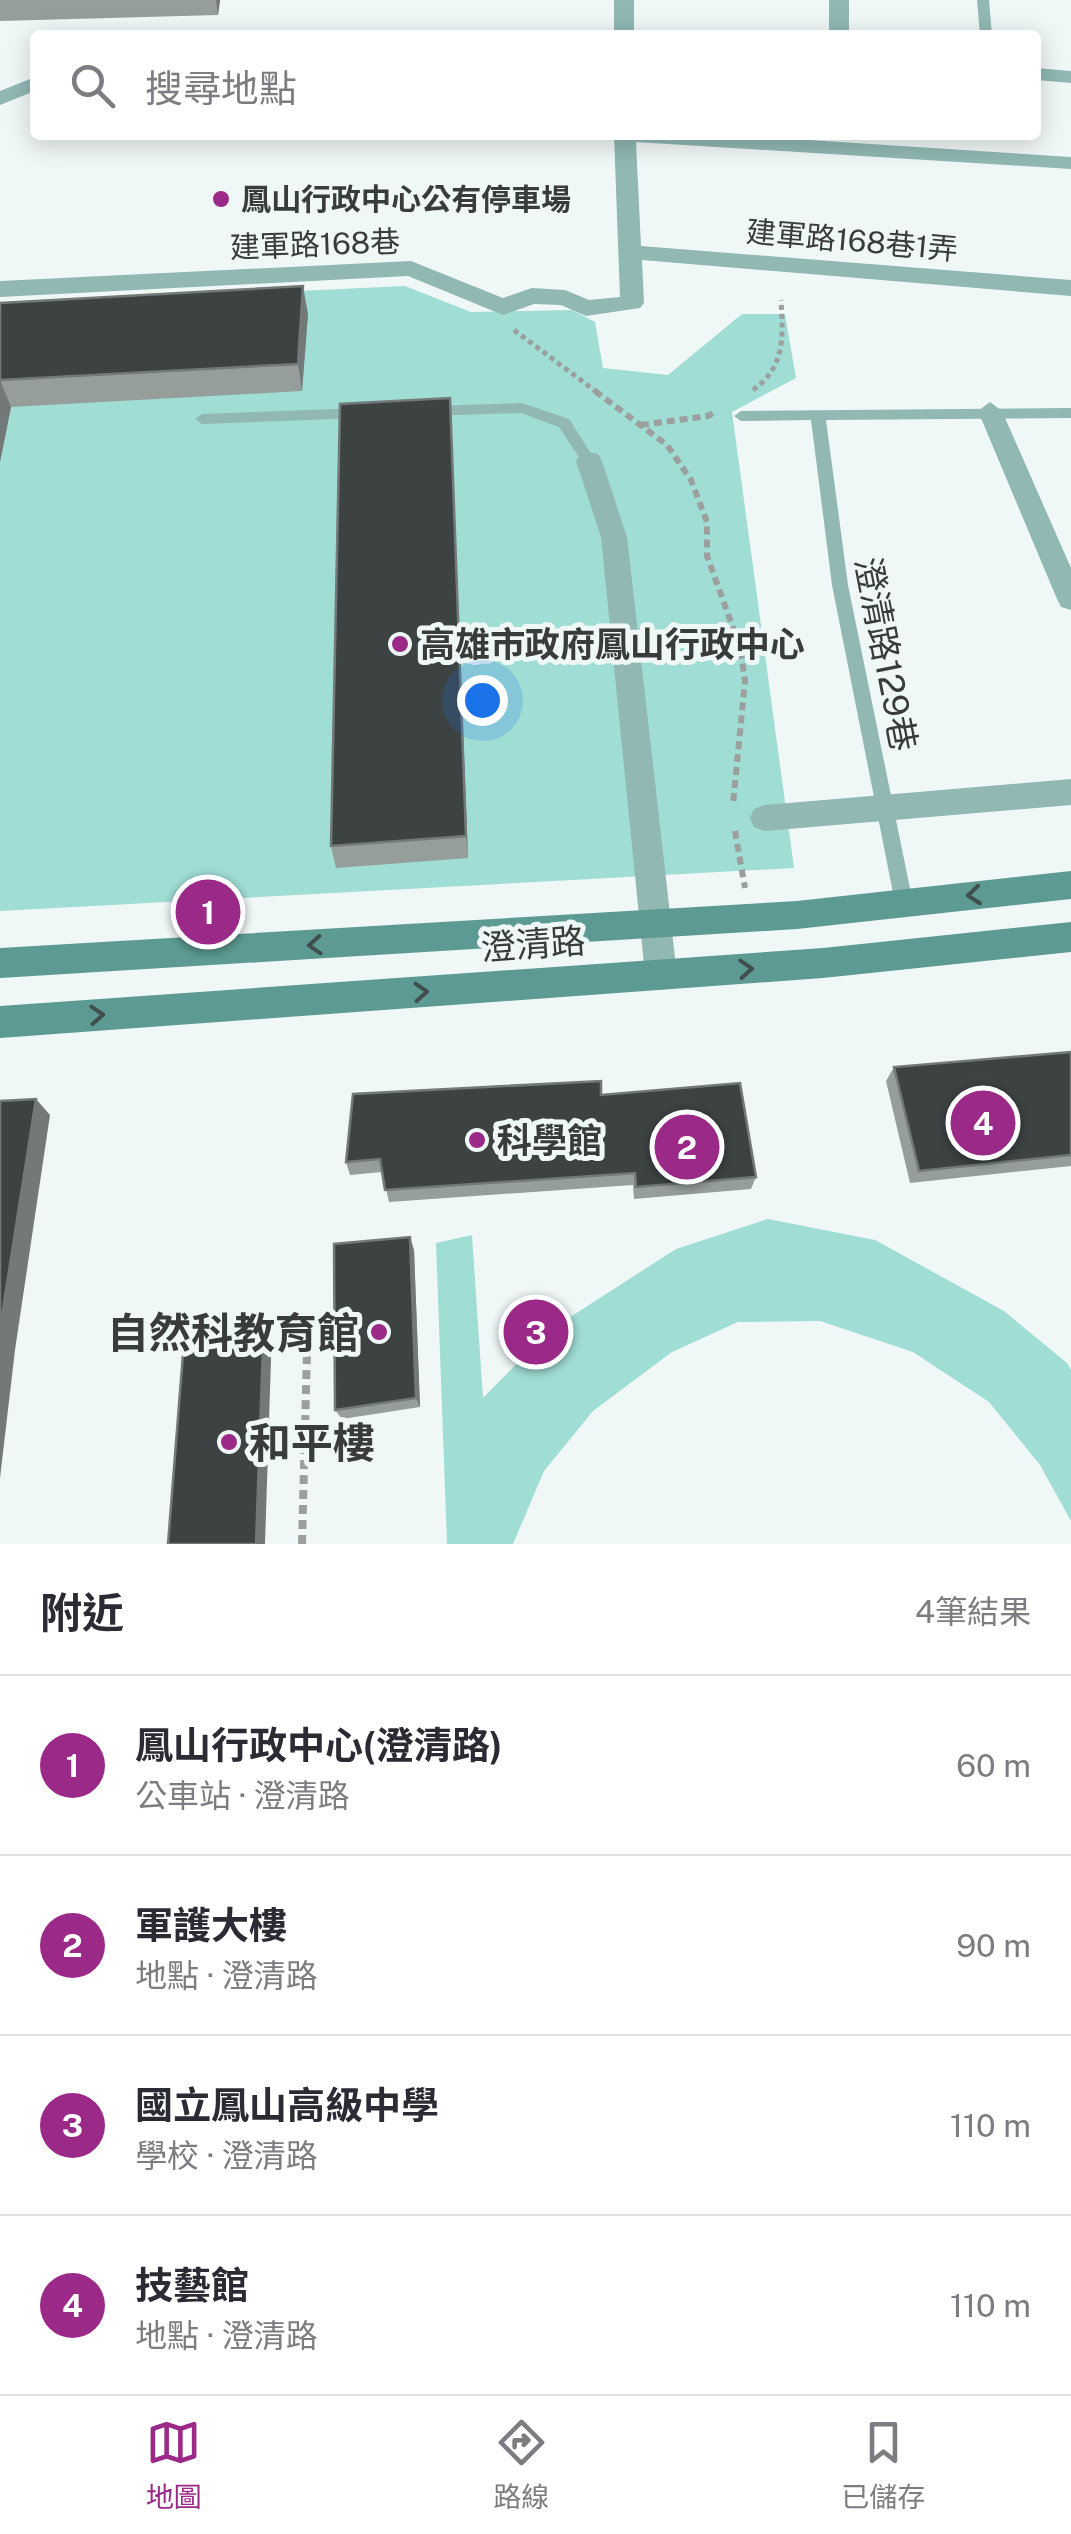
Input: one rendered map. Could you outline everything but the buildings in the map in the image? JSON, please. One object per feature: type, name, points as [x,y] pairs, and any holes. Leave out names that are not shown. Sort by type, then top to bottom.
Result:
[{"type":"main road","name":"澄清路","points":[[0,962],[753,918],[1071,885]]},
{"type":"main road","name":"澄清路","points":[[0,1022],[824,963],[1071,937]]},
{"type":"street","points":[[624,0],[624,30]]},
{"type":"street","points":[[839,0],[839,30]]},
{"type":"street","points":[[1041,74],[1071,76]]},
{"type":"street","points":[[0,99],[30,85]]},
{"type":"street","points":[[503,307],[532,296],[565,298],[586,308],[632,303],[627,140]]},
{"type":"street","points":[[782,140],[1071,163]]},
{"type":"street","name":"建軍路168巷1弄","points":[[629,252],[1071,288]]},
{"type":"street","name":"建軍路168巷","points":[[0,288],[411,268],[503,307]]},
{"type":"street","points":[[990,411],[1071,599]]},
{"type":"street","points":[[589,461],[614,537],[661,974]]},
{"type":"street","points":[[1042,531],[1071,529]]},
{"type":"street","points":[[750,821],[1071,792]]},
{"type":"lane","points":[[983,0],[986,30]]},
{"type":"lane","points":[[402,412],[522,408],[564,423],[589,461]]},
{"type":"lane","points":[[202,419],[382,412]]},
{"type":"lane","points":[[741,416],[1071,413]]},
{"type":"lane","name":"澄清路129巷","points":[[818,415],[840,585],[904,903]]},
{"type":"path","points":[[745,395],[772,379],[778,366],[782,352],[782,300]]},
{"type":"path","points":[[503,307],[500,322],[538,346],[667,445],[691,480],[707,522],[707,556],[740,647],[745,681],[733,807]]},
{"type":"path","points":[[640,425],[708,416],[721,409]]},
{"type":"path","points":[[750,821],[737,859],[753,918]]},
{"type":"path","points":[[302,1544],[306,1352]]},
{"type":"shaded area","points":[[405,286],[471,312],[572,310],[595,322],[603,368],[668,375],[742,314],[785,314],[796,378],[732,412],[794,868],[0,911],[0,305]]},
{"type":"shaded area","points":[[768,1219],[875,1240],[1004,1311],[1067,1363],[1071,1370],[1071,1521],[1040,1465],[989,1402],[913,1352],[820,1321],[738,1322],[672,1352],[593,1411],[544,1471],[513,1544],[447,1544],[436,1243],[472,1235],[483,1398],[550,1330],[676,1249]]},
{"type":"place","name":"鳳山行政中心公有停車場","points":[[221,199]]},
{"type":"place","name":"高雄市政府鳳山行政中心","points":[[400,644]]},
{"type":"place","name":"鳳山行政中心(澄清路)","points":[[208,912]]},
{"type":"place","name":"技藝館","points":[[983,1123]]},
{"type":"place","name":"科學館","points":[[477,1140]]},
{"type":"place","name":"軍護大樓","points":[[687,1147]]},
{"type":"place","name":"自然科教育館","points":[[379,1332]]},
{"type":"place","name":"國立鳳山高級中學","points":[[536,1332]]},
{"type":"place","name":"和平樓","points":[[229,1442]]}]
